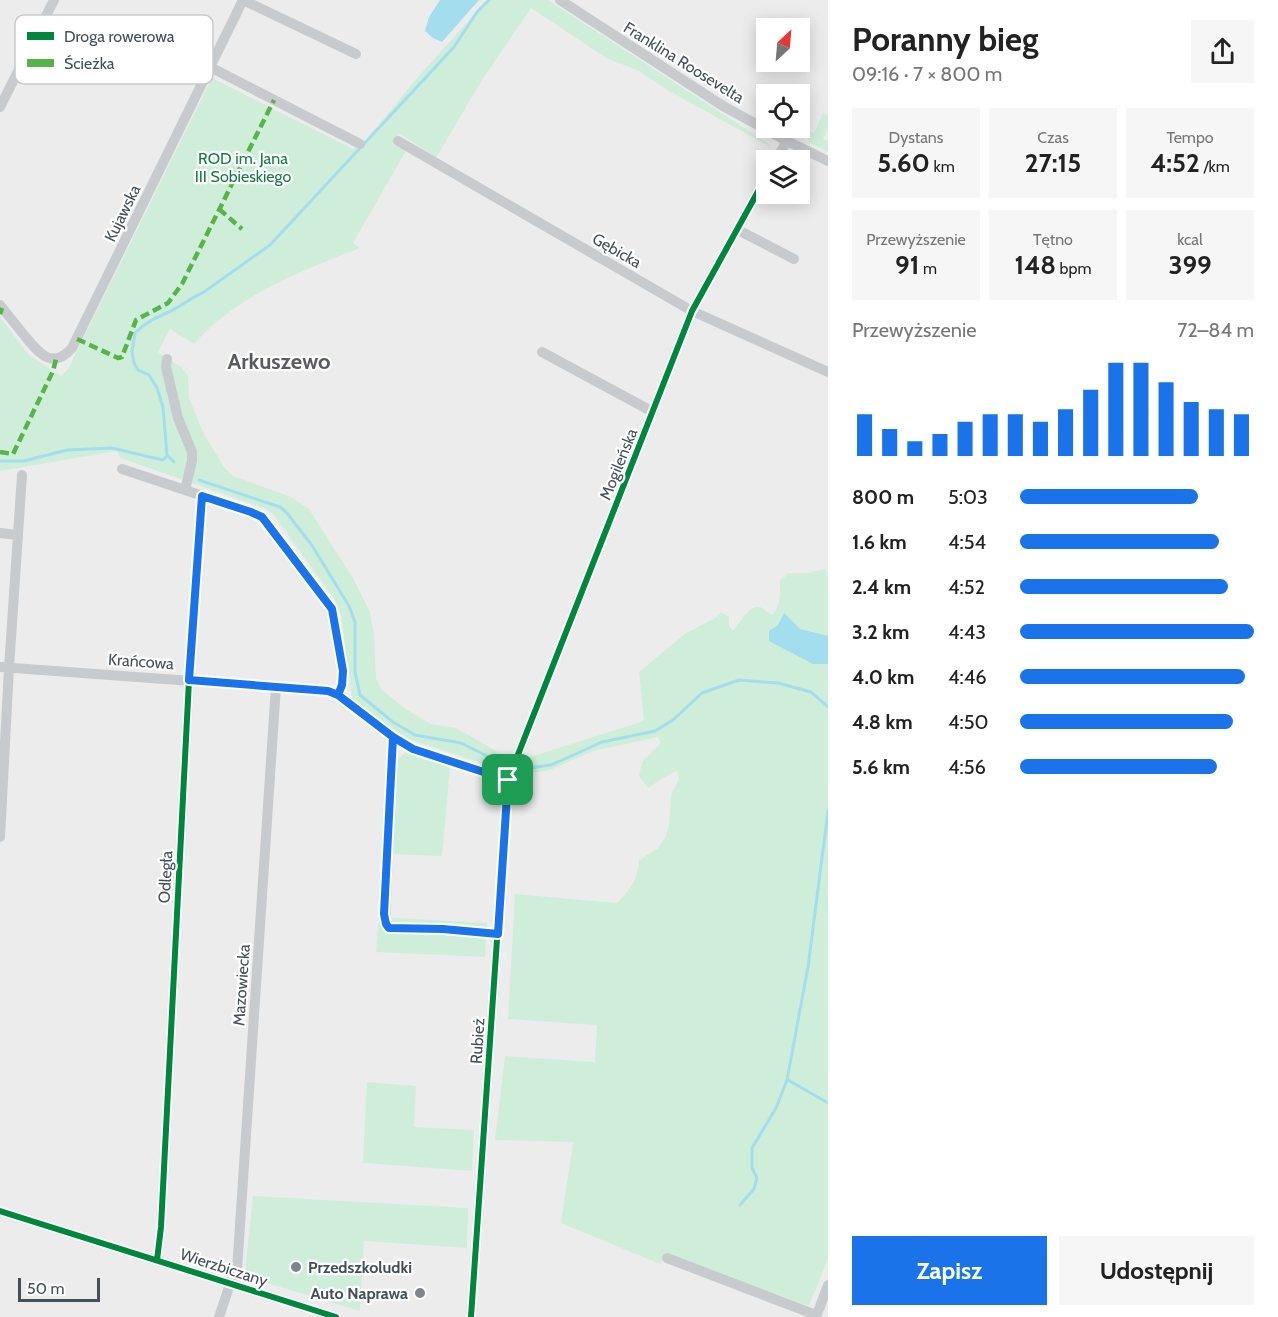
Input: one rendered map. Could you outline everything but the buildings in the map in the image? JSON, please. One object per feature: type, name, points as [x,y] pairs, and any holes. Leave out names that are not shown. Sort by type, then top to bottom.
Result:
[{"type":"street","points":[[46,15],[54,0]]},
{"type":"street","points":[[243,0],[356,54]]},
{"type":"street","name":"Kujawska","points":[[213,61],[243,0]]},
{"type":"street","name":"Franklina Roosevelta","points":[[560,0],[723,106],[787,141],[828,160]]},
{"type":"street","points":[[213,69],[360,144]]},
{"type":"street","points":[[0,107],[15,77]]},
{"type":"street","name":"Kujawska","points":[[0,305],[44,357],[56,359],[66,356],[202,84]]},
{"type":"street","name":"Gębicka","points":[[398,141],[692,311],[828,372]]},
{"type":"street","points":[[782,150],[787,141]]},
{"type":"street","name":"Mogileńska","points":[[512,768],[692,311],[756,196]]},
{"type":"street","points":[[738,230],[794,259]]},
{"type":"street","points":[[542,352],[653,412]]},
{"type":"street","points":[[167,358],[166,367],[178,418],[192,452],[192,461],[184,490]]},
{"type":"street","points":[[122,469],[262,517],[332,609],[343,671],[342,685],[338,695]]},
{"type":"street","points":[[0,837],[4,668],[22,476]]},
{"type":"street","name":"Odległa","points":[[157,1260],[161,1227],[189,680],[202,496]]},
{"type":"street","points":[[0,533],[18,535]]},
{"type":"street","name":"Krańcowa","points":[[4,668],[328,691],[338,695],[393,737],[413,749],[508,780]]},
{"type":"street","name":"Mazowiecka","points":[[219,1317],[233,1284],[276,686]]},
{"type":"street","points":[[393,737],[384,914],[386,924],[389,928],[443,929],[498,934]]},
{"type":"street","name":"Rubież","points":[[471,1317],[508,780],[512,768]]},
{"type":"street","name":"Wierzbiczany","points":[[0,1211],[336,1317]]},
{"type":"street","points":[[667,1258],[816,1316],[828,1285]]},
{"type":"green space","name":"ROD im. Jana III Sobieskiego","points":[[487,0],[548,0],[772,148],[669,91],[637,70],[606,58],[531,8],[482,80],[436,158],[399,133],[392,144],[406,151],[353,243],[360,248],[271,286],[250,298],[211,327],[194,344],[170,329],[158,352],[181,367],[188,376],[189,398],[204,434],[224,467],[233,476],[291,497],[309,509],[353,578],[370,612],[374,634],[376,679],[382,690],[407,710],[431,724],[456,728],[505,756],[500,769],[405,738],[352,699],[341,615],[335,600],[273,514],[264,508],[120,458],[117,451],[0,471],[0,317],[29,355],[61,376],[68,369],[209,84],[213,84],[213,79],[353,149],[367,139],[417,78]]},
{"type":"green space","points":[[823,113],[828,115],[828,129],[823,139],[828,141],[828,152],[809,142],[810,131],[814,133]]},
{"type":"green space","points":[[825,569],[828,573],[828,1259],[809,1306],[665,1255],[660,1264],[561,1223],[573,1142],[495,1140],[505,1056],[595,1062],[597,1025],[508,1019],[515,894],[617,903],[633,883],[639,860],[657,849],[665,838],[669,825],[671,794],[679,779],[677,771],[648,788],[639,776],[642,762],[661,743],[658,737],[593,751],[550,770],[524,774],[523,759],[644,721],[639,672],[686,633],[715,618],[721,612],[729,617],[729,626],[733,631],[755,607],[762,608],[772,615],[780,595],[780,581],[789,573],[807,573]]},
{"type":"green space","points":[[407,752],[450,768],[442,856],[393,854],[396,760]]},
{"type":"green space","points":[[379,917],[487,923],[485,957],[376,952]]},
{"type":"green space","points":[[367,1082],[416,1086],[414,1127],[474,1130],[472,1171],[363,1163]]},
{"type":"green space","points":[[253,1196],[468,1208],[467,1248],[364,1241],[360,1311],[250,1278],[245,1272]]},
{"type":"water","points":[[440,0],[479,0],[442,42],[425,31],[429,17]]},
{"type":"water","points":[[784,613],[800,629],[828,636],[828,664],[813,664],[769,641],[769,631],[778,625]]},
{"type":"waterway","points":[[174,462],[167,455],[163,407],[157,388],[149,375],[138,370],[134,363],[132,352],[135,333],[152,320],[204,292],[270,245],[454,47],[477,12],[489,0]]},
{"type":"waterway","points":[[0,461],[24,461],[67,450],[112,448],[163,460],[167,456]]},
{"type":"waterway","points":[[199,480],[280,507],[311,544],[349,606],[355,622],[355,672],[360,695],[393,722],[415,735],[461,743],[505,765]]},
{"type":"waterway","points":[[521,769],[551,765],[602,742],[655,731],[673,720],[702,693],[739,680],[778,683],[811,692],[828,707]]},
{"type":"waterway","points":[[740,1205],[754,1189],[757,1178],[752,1168],[752,1148],[776,1108],[787,1080],[808,967],[828,811]]},
{"type":"waterway","points":[[788,1080],[828,1103]]},
{"type":"marked path","points":[[77,339],[118,358],[122,357],[136,320],[168,303],[182,284],[274,100]]},
{"type":"marked path","points":[[219,209],[242,229]]},
{"type":"marked path","points":[[0,314],[2,308]]},
{"type":"marked path","points":[[0,452],[13,454],[53,371],[56,359]]},
{"type":"cycle path","points":[[471,1317],[508,780],[692,311],[756,195]]},
{"type":"cycle path","points":[[157,1260],[161,1227],[189,680],[202,496]]},
{"type":"cycle path","points":[[0,1211],[336,1317]]},
{"type":"place","name":"Przedszkoludki","points":[[296,1267]]},
{"type":"place","name":"Auto Naprawa","points":[[420,1293]]},
{"type":"district","name":"Arkuszewo","points":[[279,361]]},
{"type":"route","points":[[508,780],[413,749],[393,737],[338,695],[342,685],[343,671],[332,609],[262,517],[202,496],[189,680],[328,691],[338,695],[393,737],[384,914],[389,928],[443,929],[498,934],[508,780]]}]
